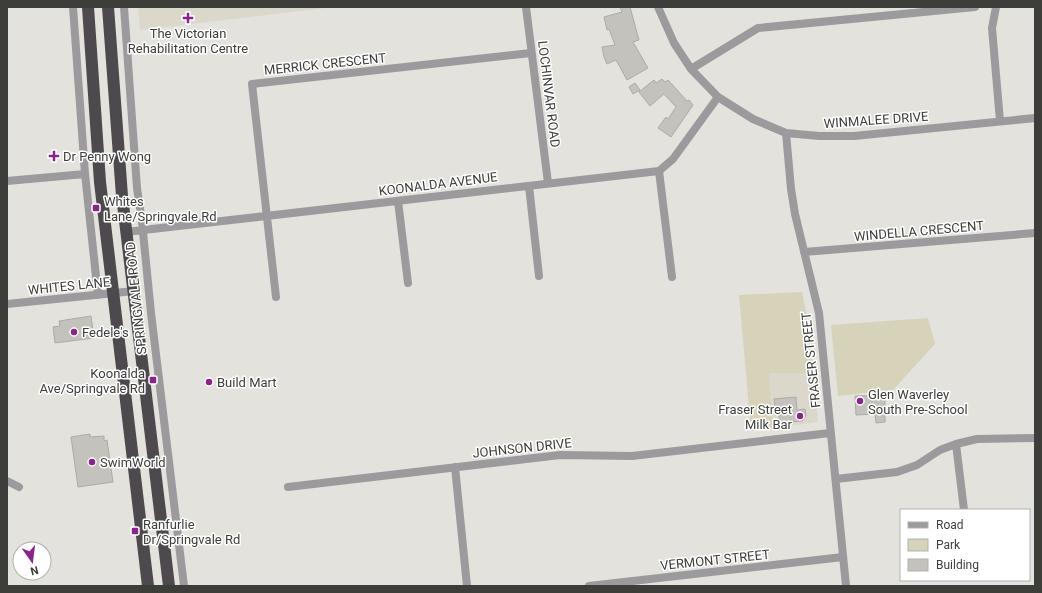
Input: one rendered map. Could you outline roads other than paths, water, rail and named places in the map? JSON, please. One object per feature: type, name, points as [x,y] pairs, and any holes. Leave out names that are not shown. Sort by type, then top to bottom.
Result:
[{"type":"highway","name":"SPRINGVALE ROAD","points":[[88,7],[100,182],[148,586]]},
{"type":"highway","name":"SPRINGVALE ROAD","points":[[108,7],[126,232],[169,586]]},
{"type":"street","points":[[73,7],[85,174],[98,295]]},
{"type":"street","name":"SPRINGVALE ROAD","points":[[124,7],[133,148],[151,313],[184,586]]},
{"type":"street","name":"LOCHINVAR ROAD","points":[[526,7],[548,183]]},
{"type":"street","name":"WINMALEE DRIVE","points":[[658,7],[674,44],[691,69],[718,98],[753,119],[786,133],[819,136],[854,136],[1035,118]]},
{"type":"street","points":[[691,69],[758,28],[975,7]]},
{"type":"street","points":[[996,7],[992,28],[1000,121]]},
{"type":"street","name":"MERRICK CRESCENT","points":[[266,216],[252,84],[531,53]]},
{"type":"street","points":[[672,277],[659,171],[673,160],[718,98]]},
{"type":"street","name":"FRASER STREET","points":[[786,133],[795,214],[819,313],[846,586]]},
{"type":"street","name":"KOONALDA AVENUE","points":[[126,232],[659,171]]},
{"type":"street","points":[[7,181],[85,174]]},
{"type":"street","points":[[529,186],[539,276]]},
{"type":"street","points":[[398,201],[408,283]]},
{"type":"street","points":[[266,216],[276,296]]},
{"type":"street","name":"WINDELLA CRESCENT","points":[[804,252],[1035,233]]},
{"type":"street","name":"WHITES LANE","points":[[7,304],[134,291]]},
{"type":"street","name":"JOHNSON DRIVE","points":[[288,487],[560,455],[632,456],[830,433]]},
{"type":"street","points":[[836,479],[897,472],[917,465],[940,450],[977,439],[1035,438]]},
{"type":"street","points":[[956,444],[964,509]]},
{"type":"street","points":[[455,467],[467,586]]},
{"type":"street","points":[[7,481],[19,487]]},
{"type":"street","name":"VERMONT STREET","points":[[589,586],[843,557]]},
{"type":"place","name":"The Victorian Rehabilitation Centre","points":[[188,18]]},
{"type":"place","name":"Dr Penny Wong","points":[[54,156]]},
{"type":"place","name":"Whites Lane/Springvale Rd","points":[[96,208]]},
{"type":"place","name":"Fedele's","points":[[74,332]]},
{"type":"place","name":"Koonalda Ave/Springvale Rd","points":[[153,380]]},
{"type":"place","name":"Build Mart","points":[[209,382]]},
{"type":"place","name":"Glen Waverley South Pre-School","points":[[860,401]]},
{"type":"place","name":"Fraser Street Milk Bar","points":[[800,416]]},
{"type":"place","name":"SwimWorld","points":[[92,462]]},
{"type":"place","name":"Ranfurlie Dr/Springvale Rd","points":[[135,531]]}]
